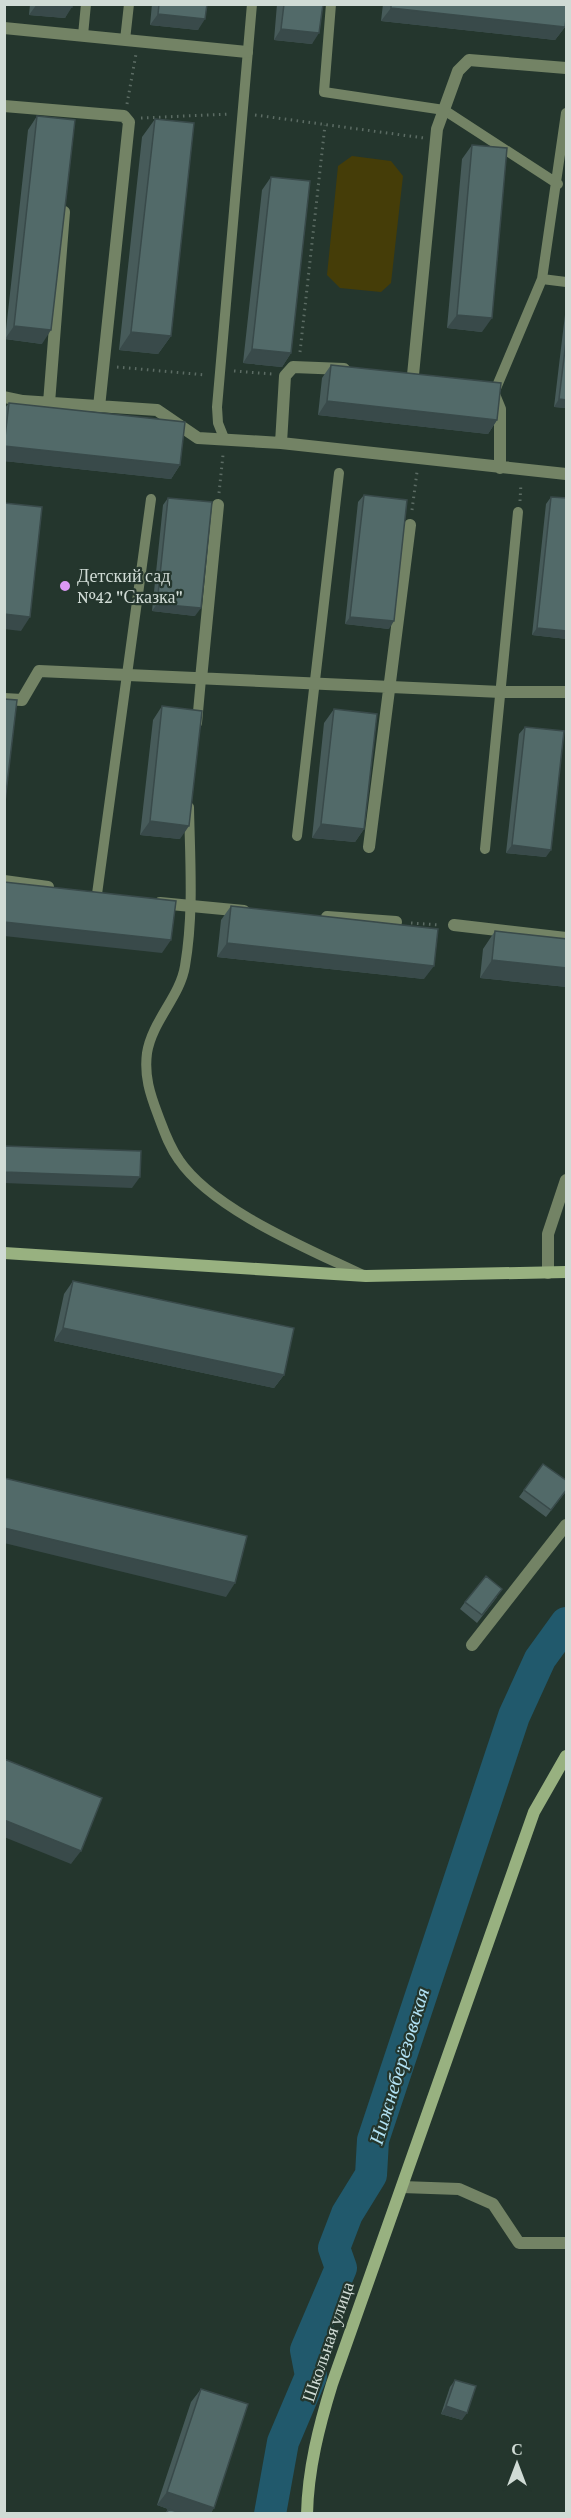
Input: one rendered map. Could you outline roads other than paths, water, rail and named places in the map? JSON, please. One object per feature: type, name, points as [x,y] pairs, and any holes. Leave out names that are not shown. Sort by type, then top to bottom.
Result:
[{"type":"street","points":[[4,28],[247,52]]},
{"type":"street","points":[[414,375],[436,139],[458,71],[469,60],[567,68]]},
{"type":"street","points":[[4,106],[71,118],[126,117],[99,407]]},
{"type":"street","points":[[49,403],[65,194]]},
{"type":"street","points":[[281,443],[285,375],[293,367],[359,370]]},
{"type":"street","points":[[481,386],[494,393],[500,409],[500,468]]},
{"type":"street","points":[[4,397],[49,403],[157,410],[198,438],[281,443],[567,474]]},
{"type":"street","points":[[201,679],[218,505]]},
{"type":"street","points":[[369,847],[410,525]]},
{"type":"street","points":[[4,699],[22,700],[39,671],[501,692],[567,692]]},
{"type":"street","points":[[4,881],[62,889]]},
{"type":"street","points":[[150,902],[260,913]]},
{"type":"street","points":[[317,916],[396,922]]},
{"type":"street","points":[[454,926],[567,938]]},
{"type":"street","points":[[548,1273],[548,1234],[567,1180]]},
{"type":"street","points":[[4,1253],[366,1276],[567,1272]]},
{"type":"street","points":[[472,1645],[567,1525]]},
{"type":"street","name":"Школьная улица","points":[[307,2514],[318,2427],[534,1812],[567,1756]]},
{"type":"street","points":[[402,2187],[459,2189],[493,2204],[519,2243],[567,2243]]},
{"type":"lane","points":[[83,35],[86,4]]},
{"type":"lane","points":[[125,40],[129,4]]},
{"type":"lane","points":[[224,438],[218,423],[220,373],[252,4]]},
{"type":"lane","points":[[331,4],[324,92],[444,110],[558,184]]},
{"type":"lane","points":[[494,393],[542,279],[567,113]]},
{"type":"lane","points":[[555,203],[567,205]]},
{"type":"lane","points":[[542,279],[567,282]]},
{"type":"lane","points":[[297,836],[339,473]]},
{"type":"lane","points":[[96,894],[151,499]]},
{"type":"lane","points":[[485,849],[518,512]]},
{"type":"lane","points":[[196,734],[201,679]]},
{"type":"lane","points":[[190,790],[192,908],[185,969],[154,1028],[147,1052],[148,1089],[167,1142],[180,1162],[238,1211],[269,1230],[366,1276]]},
{"type":"waterway","name":"Нижнеберёзовская","points":[[270,2514],[283,2442],[311,2376],[306,2350],[341,2268],[334,2248],[347,2214],[371,2175],[373,2140],[514,1716],[540,1659],[566,1623]]},
{"type":"place","name":"Детский сад №42 \"Сказка\"","points":[[65,586]]}]
